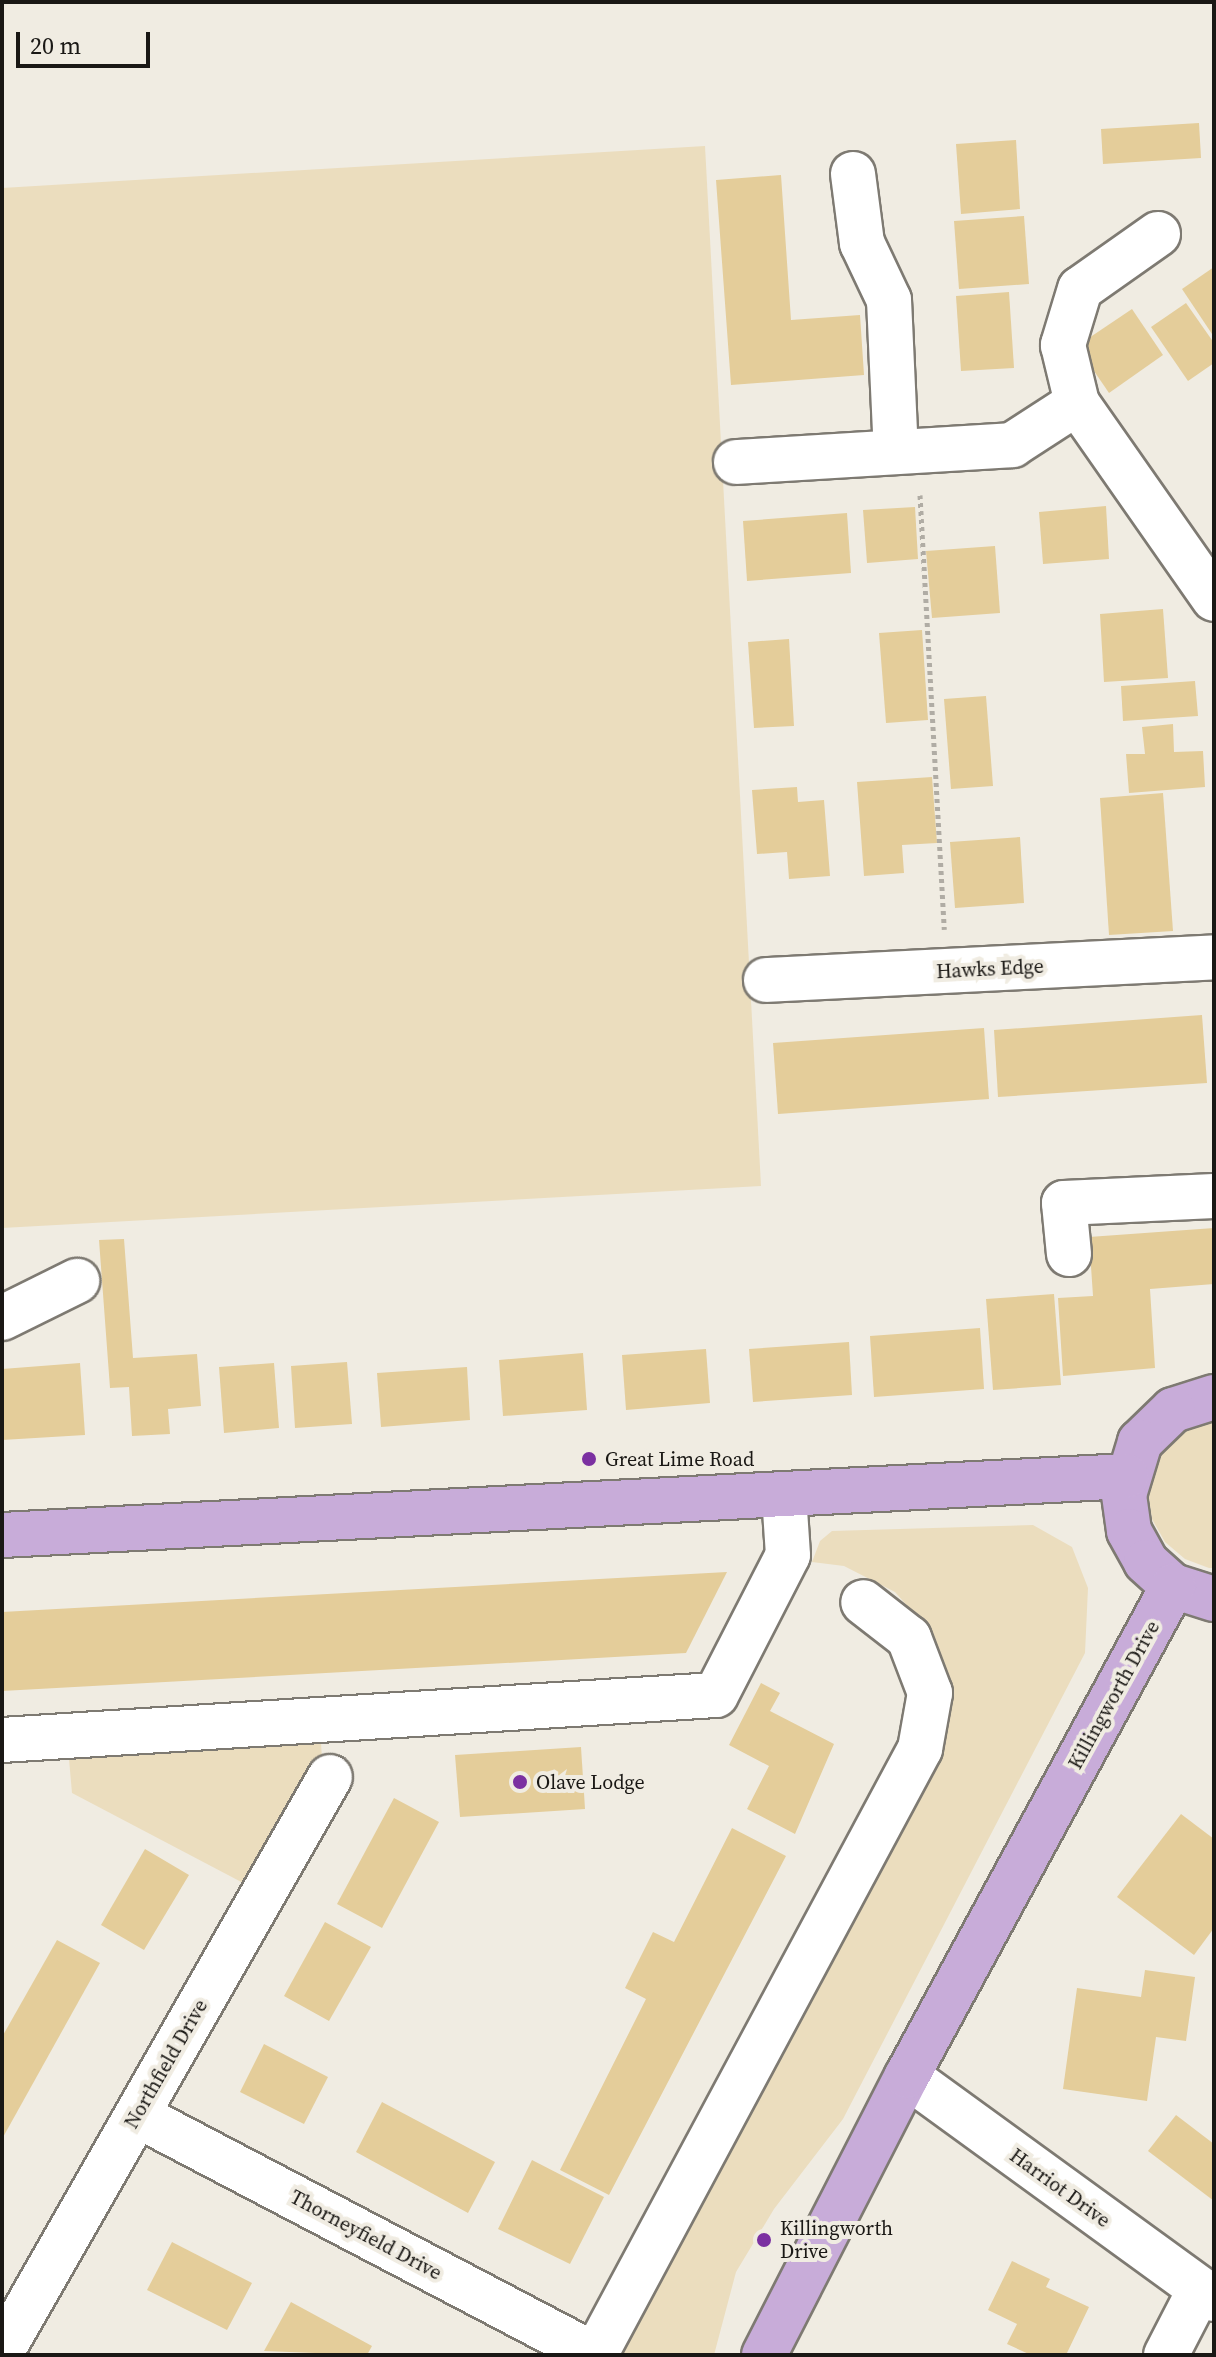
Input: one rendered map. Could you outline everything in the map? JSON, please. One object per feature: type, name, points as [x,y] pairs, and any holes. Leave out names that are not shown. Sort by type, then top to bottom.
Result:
[{"type":"main road","points":[[1214,1397],[1173,1410],[1140,1442],[1126,1476],[1129,1531],[1146,1562],[1173,1586],[1214,1599]]},
{"type":"main road","points":[[2,1535],[1126,1476]]},
{"type":"main road","name":"Killingworth Drive","points":[[764,2355],[907,2076],[1173,1586]]},
{"type":"street","points":[[853,174],[862,243],[889,300],[907,451]]},
{"type":"street","points":[[1158,234],[1080,289],[1063,345],[1077,403],[1214,599]]},
{"type":"street","points":[[736,462],[1012,445],[1077,403]]},
{"type":"street","name":"Hawks Edge","points":[[766,980],[1214,957]]},
{"type":"street","points":[[1069,1254],[1064,1203],[1214,1196]]},
{"type":"street","points":[[2,1318],[77,1281]]},
{"type":"street","points":[[2,1740],[716,1695],[788,1555],[784,1494]]},
{"type":"street","points":[[595,2355],[920,1749],[930,1693],[920,1666],[909,1638],[863,1602]]},
{"type":"street","name":"Northfield Drive","points":[[2,2351],[330,1777]]},
{"type":"street","name":"Harriot Drive","points":[[907,2076],[1207,2294]]},
{"type":"street","name":"Thorneyfield Drive","points":[[137,2115],[595,2355]]},
{"type":"street","points":[[1166,2355],[1207,2294]]},
{"type":"path","points":[[907,451],[947,971]]},
{"type":"shaded area","points":[[705,146],[761,1186],[2,1228],[2,188]]},
{"type":"shaded area","points":[[1214,1421],[1214,1568],[1209,1568],[1185,1559],[1165,1542],[1152,1519],[1148,1493],[1153,1468],[1166,1446],[1186,1429]]},
{"type":"shaded area","points":[[1033,1525],[1072,1547],[1088,1588],[1085,1653],[843,2119],[774,2209],[736,2272],[714,2355],[617,2355],[947,1686],[933,1635],[895,1592],[844,1566],[812,1562],[820,1541],[832,1531]]},
{"type":"shaded area","points":[[321,1742],[322,1760],[247,1885],[72,1793],[69,1759]]},
{"type":"building","points":[[1199,123],[1201,158],[1103,164],[1101,129]]},
{"type":"building","points":[[1016,140],[1020,209],[961,214],[956,144]]},
{"type":"building","points":[[781,175],[791,320],[860,315],[864,375],[731,385],[716,180]]},
{"type":"building","points":[[1024,216],[1029,284],[959,289],[954,221]]},
{"type":"building","points":[[1214,267],[1214,337],[1182,289]]},
{"type":"building","points":[[1009,292],[1014,368],[961,371],[956,296]]},
{"type":"building","points":[[1186,303],[1214,343],[1214,363],[1188,381],[1151,327]]},
{"type":"building","points":[[1132,309],[1163,355],[1109,393],[1077,346]]},
{"type":"building","points":[[1106,506],[1109,559],[1043,564],[1039,512]]},
{"type":"building","points":[[915,507],[918,559],[867,563],[863,510]]},
{"type":"building","points":[[847,513],[851,573],[747,581],[743,521]]},
{"type":"building","points":[[995,546],[1000,613],[932,618],[926,551]]},
{"type":"building","points":[[1163,609],[1168,678],[1104,682],[1100,614]]},
{"type":"building","points":[[922,630],[928,720],[886,723],[879,633]]},
{"type":"building","points":[[789,639],[794,726],[754,728],[748,642]]},
{"type":"building","points":[[1195,681],[1198,716],[1123,721],[1121,686]]},
{"type":"building","points":[[986,696],[993,786],[951,789],[944,699]]},
{"type":"building","points":[[1173,724],[1174,752],[1203,751],[1205,787],[1129,793],[1126,754],[1145,754],[1142,727]]},
{"type":"building","points":[[932,777],[937,843],[902,845],[904,873],[864,876],[857,782]]},
{"type":"building","points":[[797,787],[798,802],[824,800],[830,876],[789,879],[787,852],[757,854],[752,790]]},
{"type":"building","points":[[1163,793],[1173,931],[1109,935],[1100,798]]},
{"type":"building","points":[[1020,837],[1024,903],[955,908],[950,842]]},
{"type":"building","points":[[1202,1015],[1207,1083],[998,1097],[994,1030]]},
{"type":"building","points":[[984,1028],[989,1099],[778,1114],[773,1043]]},
{"type":"building","points":[[1214,1228],[1214,1284],[1150,1289],[1155,1368],[1063,1376],[1058,1298],[1093,1296],[1089,1237]]},
{"type":"building","points":[[124,1239],[133,1358],[197,1354],[201,1406],[168,1409],[170,1434],[132,1436],[129,1387],[110,1388],[99,1240]]},
{"type":"building","points":[[1054,1294],[1061,1385],[993,1390],[986,1299]]},
{"type":"building","points":[[980,1328],[984,1389],[874,1397],[870,1336]]},
{"type":"building","points":[[849,1342],[852,1395],[753,1402],[749,1349]]},
{"type":"building","points":[[706,1349],[710,1403],[626,1410],[622,1355]]},
{"type":"building","points":[[583,1353],[587,1410],[503,1416],[499,1360]]},
{"type":"building","points":[[347,1362],[352,1424],[295,1428],[291,1366]]},
{"type":"building","points":[[80,1363],[85,1435],[2,1440],[2,1369]]},
{"type":"building","points":[[274,1363],[279,1428],[224,1433],[219,1367]]},
{"type":"building","points":[[467,1367],[470,1420],[381,1427],[377,1373]]},
{"type":"building","points":[[727,1572],[686,1653],[2,1691],[2,1612]]},
{"type":"building","points":[[761,1683],[780,1693],[770,1711],[834,1744],[795,1834],[747,1809],[769,1766],[729,1745]]},
{"type":"building","name":"Olave Lodge","points":[[581,1747],[585,1809],[460,1817],[455,1755]]},
{"type":"building","points":[[394,1798],[439,1822],[382,1928],[337,1904]]},
{"type":"building","points":[[1181,1814],[1214,1839],[1214,1928],[1194,1955],[1117,1897]]},
{"type":"building","points":[[732,1828],[786,1856],[609,2195],[560,2170],[646,1999],[625,1988],[653,1932],[674,1942]]},
{"type":"building","points":[[145,1849],[189,1875],[144,1950],[101,1925]]},
{"type":"building","points":[[325,1922],[371,1947],[329,2021],[284,1996]]},
{"type":"building","points":[[57,1940],[100,1963],[2,2139],[2,2037]]},
{"type":"building","points":[[1145,1970],[1195,1977],[1186,2041],[1156,2037],[1147,2101],[1063,2089],[1077,1988],[1141,1997]]},
{"type":"building","points":[[264,2044],[328,2077],[304,2124],[240,2092]]},
{"type":"building","points":[[382,2102],[495,2162],[468,2213],[356,2152]]},
{"type":"building","points":[[1176,2115],[1214,2144],[1214,2201],[1148,2151]]},
{"type":"building","points":[[532,2160],[604,2197],[570,2264],[498,2229]]},
{"type":"building","points":[[172,2242],[252,2283],[227,2330],[147,2290]]},
{"type":"building","points":[[1012,2261],[1050,2279],[1046,2287],[1089,2307],[1066,2355],[1031,2355],[1007,2344],[1017,2324],[988,2310]]},
{"type":"building","points":[[291,2302],[372,2346],[367,2355],[264,2351]]},
{"type":"place","name":"Great Lime Road","points":[[589,1459]]},
{"type":"place","name":"Olave Lodge","points":[[520,1782]]},
{"type":"place","name":"Killingworth Drive","points":[[764,2240]]}]
